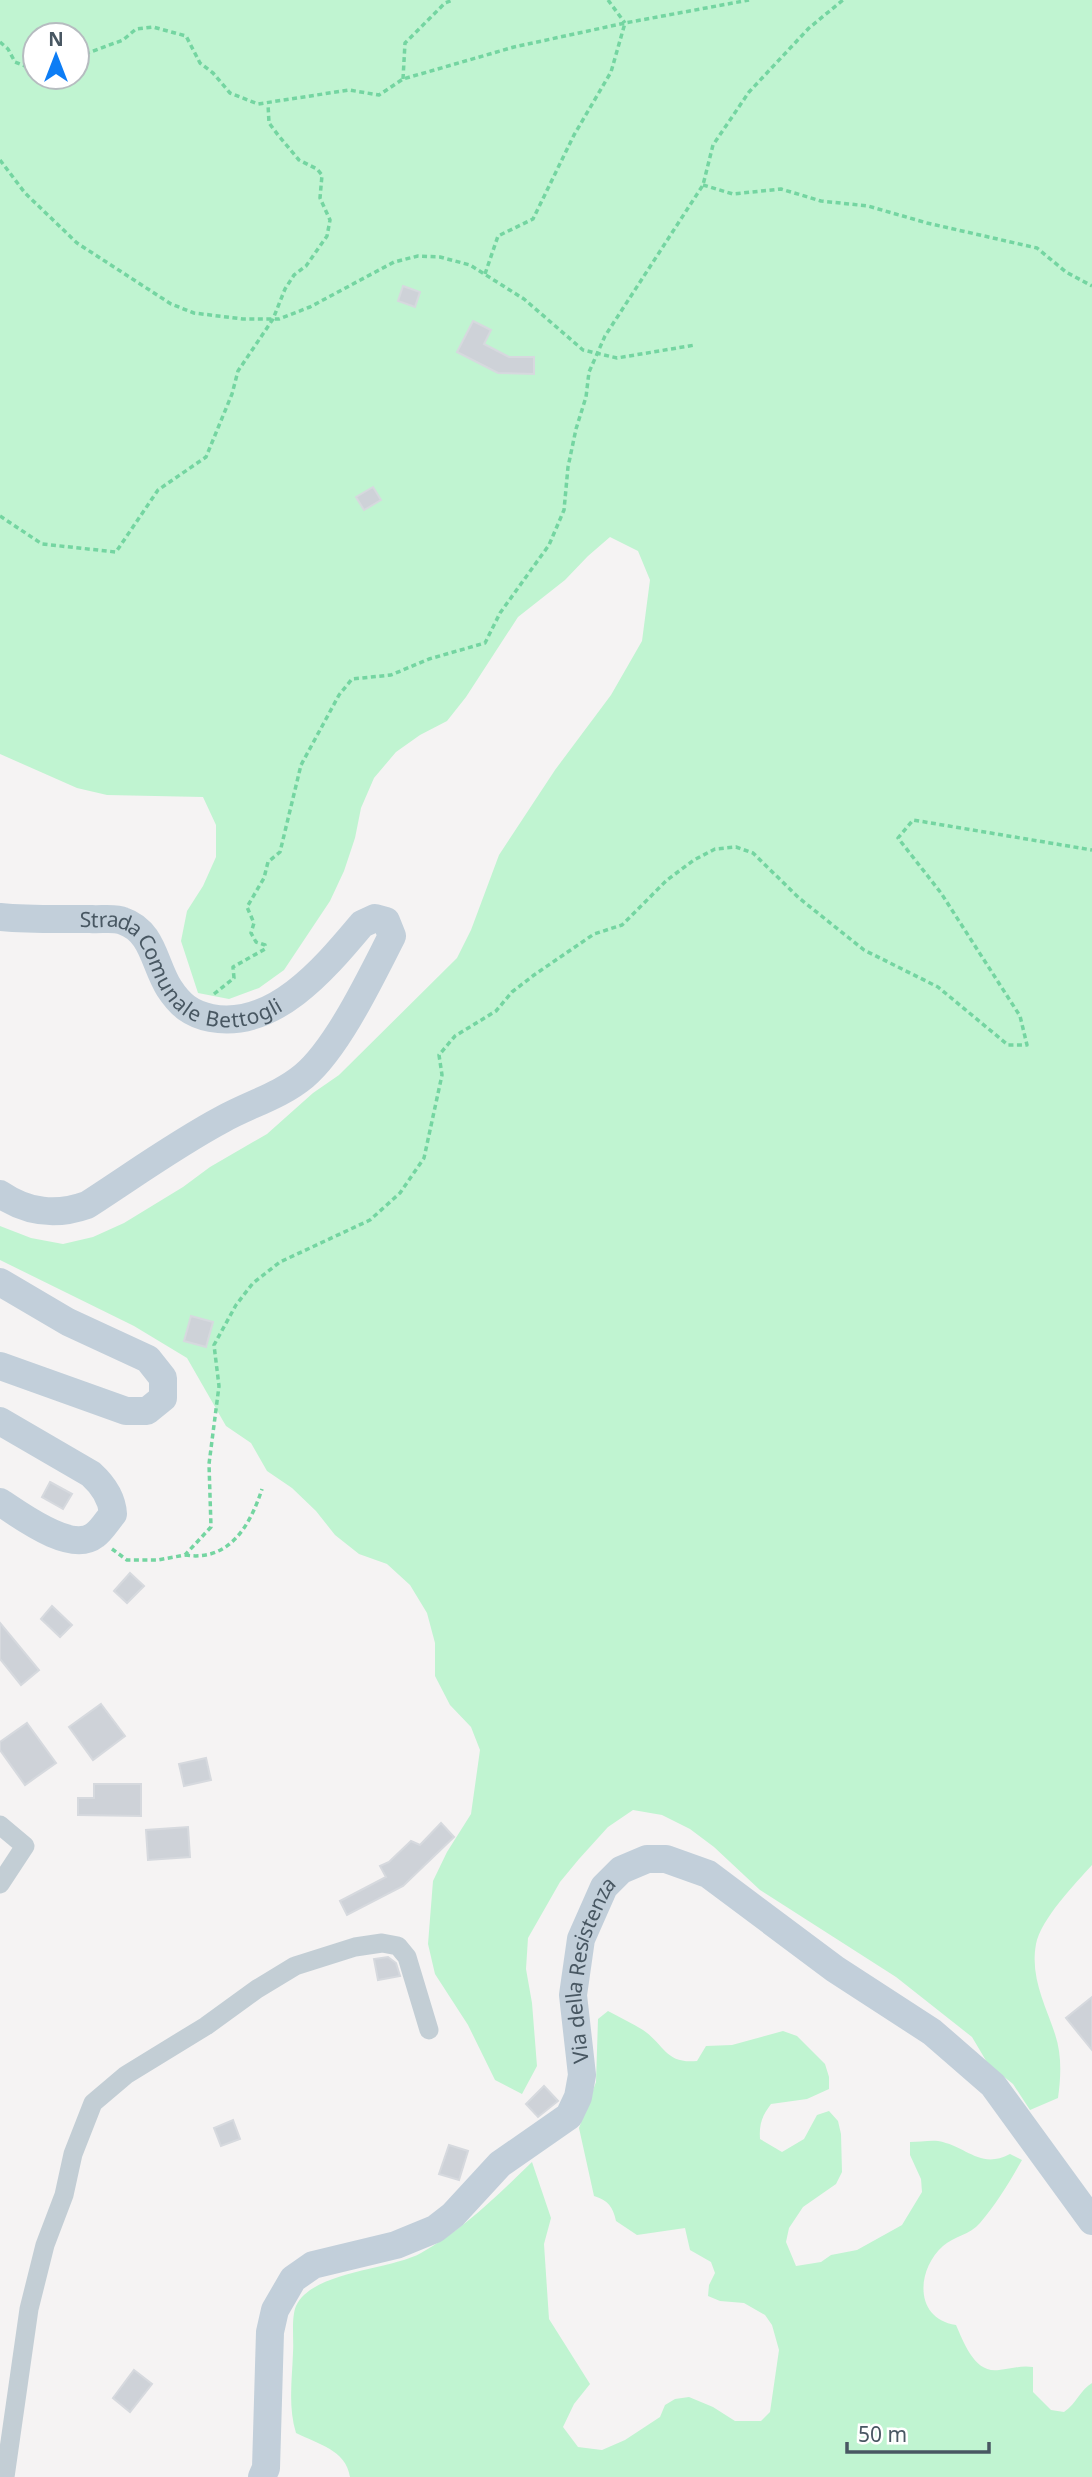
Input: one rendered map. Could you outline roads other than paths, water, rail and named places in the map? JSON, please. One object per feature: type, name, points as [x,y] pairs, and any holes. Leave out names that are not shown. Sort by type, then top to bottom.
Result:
[{"type":"street","name":"Strada Comunale Bettogli","points":[[0,917],[122,920],[144,934],[168,987],[183,1007],[199,1016],[221,1020],[251,1017],[271,1008],[299,989],[368,921],[375,918],[386,921],[392,936],[330,1047],[296,1082],[279,1093],[222,1119],[87,1205],[69,1211],[36,1211],[14,1204],[0,1194]]},
{"type":"street","points":[[0,1282],[68,1322],[148,1359],[163,1378],[163,1398],[147,1411],[125,1411],[0,1366]]},
{"type":"street","points":[[0,1421],[91,1474],[102,1484],[112,1504],[113,1514],[94,1537],[78,1541],[60,1537],[30,1522],[0,1502]]},
{"type":"street","points":[[0,1825],[25,1846],[0,1884]]},
{"type":"street","name":"Via della Resistenza","points":[[262,2477],[266,2468],[270,2332],[275,2310],[293,2279],[313,2265],[396,2245],[435,2229],[453,2216],[500,2164],[569,2116],[578,2097],[582,2075],[573,1995],[581,1939],[604,1888],[621,1870],[647,1860],[666,1859],[708,1874],[835,1969],[932,2032],[993,2085],[1092,2221]]},
{"type":"street","points":[[5,2477],[29,2309],[45,2245],[65,2195],[73,2154],[93,2103],[125,2075],[206,2026],[257,1989],[295,1966],[355,1947],[382,1943],[398,1946],[407,1957],[429,2030]]}]
